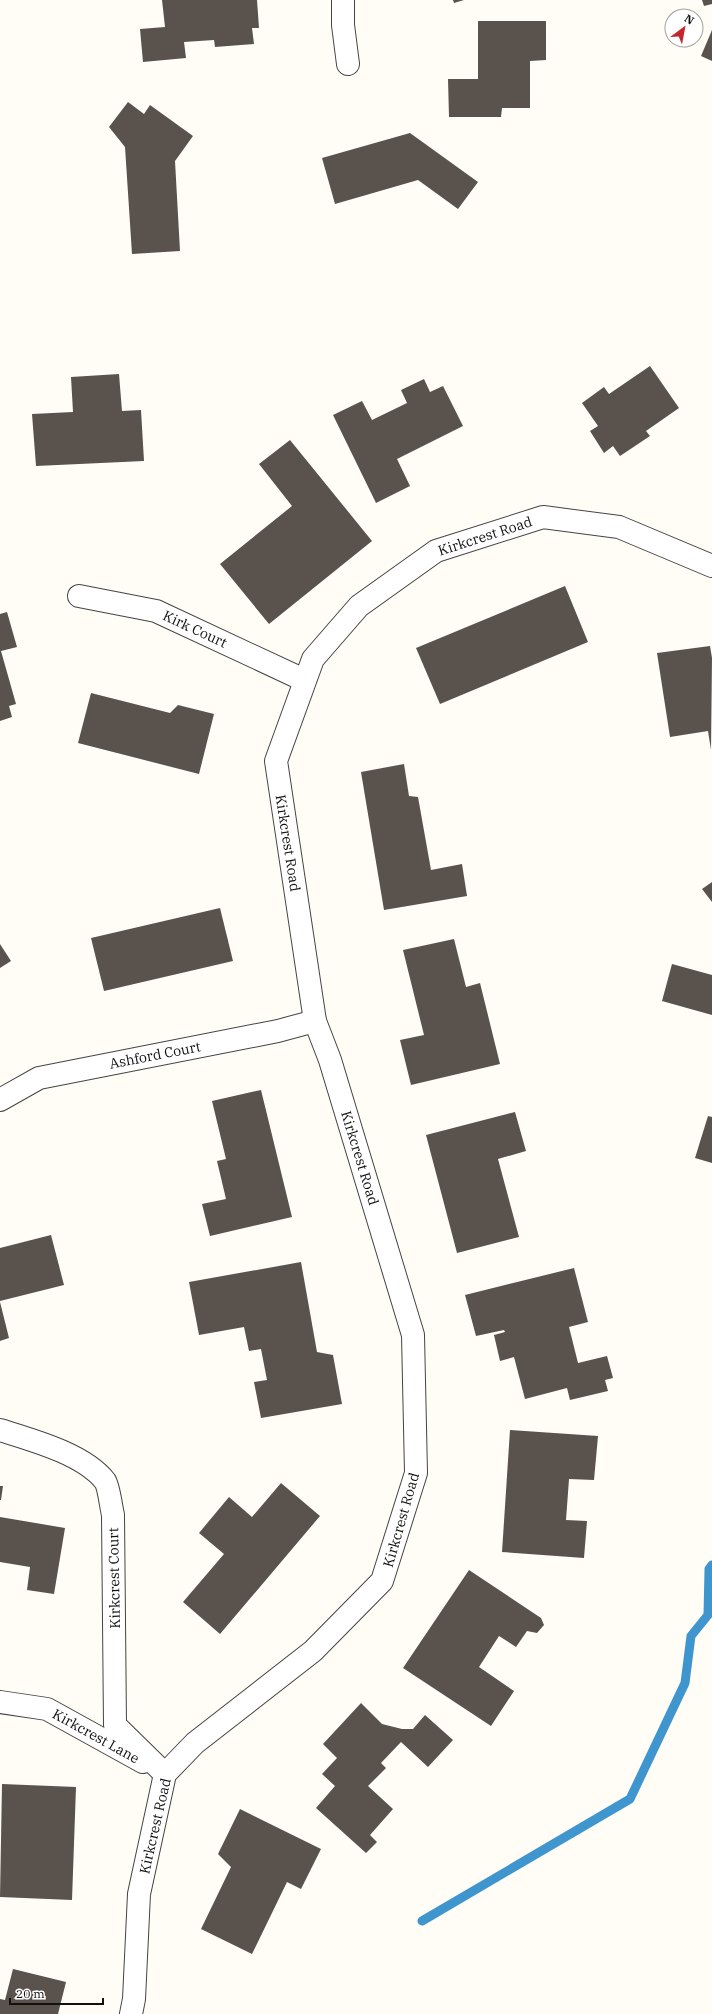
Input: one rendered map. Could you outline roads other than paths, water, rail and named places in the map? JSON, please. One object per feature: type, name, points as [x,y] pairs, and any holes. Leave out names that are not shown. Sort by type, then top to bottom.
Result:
[{"type":"street","points":[[343,0],[343,25],[348,64]]},
{"type":"street","name":"Kirkcrest Road","points":[[131,2014],[134,1999],[139,1894],[165,1774],[195,1742],[313,1651],[382,1581],[416,1473],[413,1335],[330,1060],[315,1021],[276,761],[304,680],[313,659],[359,606],[436,550],[543,517],[619,527],[712,566]]},
{"type":"street","name":"Kirk Court","points":[[79,596],[156,611],[304,680]]},
{"type":"street","name":"Ashford Court","points":[[0,1100],[39,1078],[278,1031],[315,1021]]},
{"type":"street","name":"Kirkcrest Court","points":[[0,1430],[41,1442],[82,1461],[106,1482],[113,1515],[115,1725],[165,1774]]},
{"type":"street","name":"Kirkcrest Lane","points":[[0,1702],[47,1709],[165,1774]]},
{"type":"waterway","points":[[422,1921],[630,1799],[685,1683],[691,1636],[708,1615],[709,1569],[712,1565]]}]
